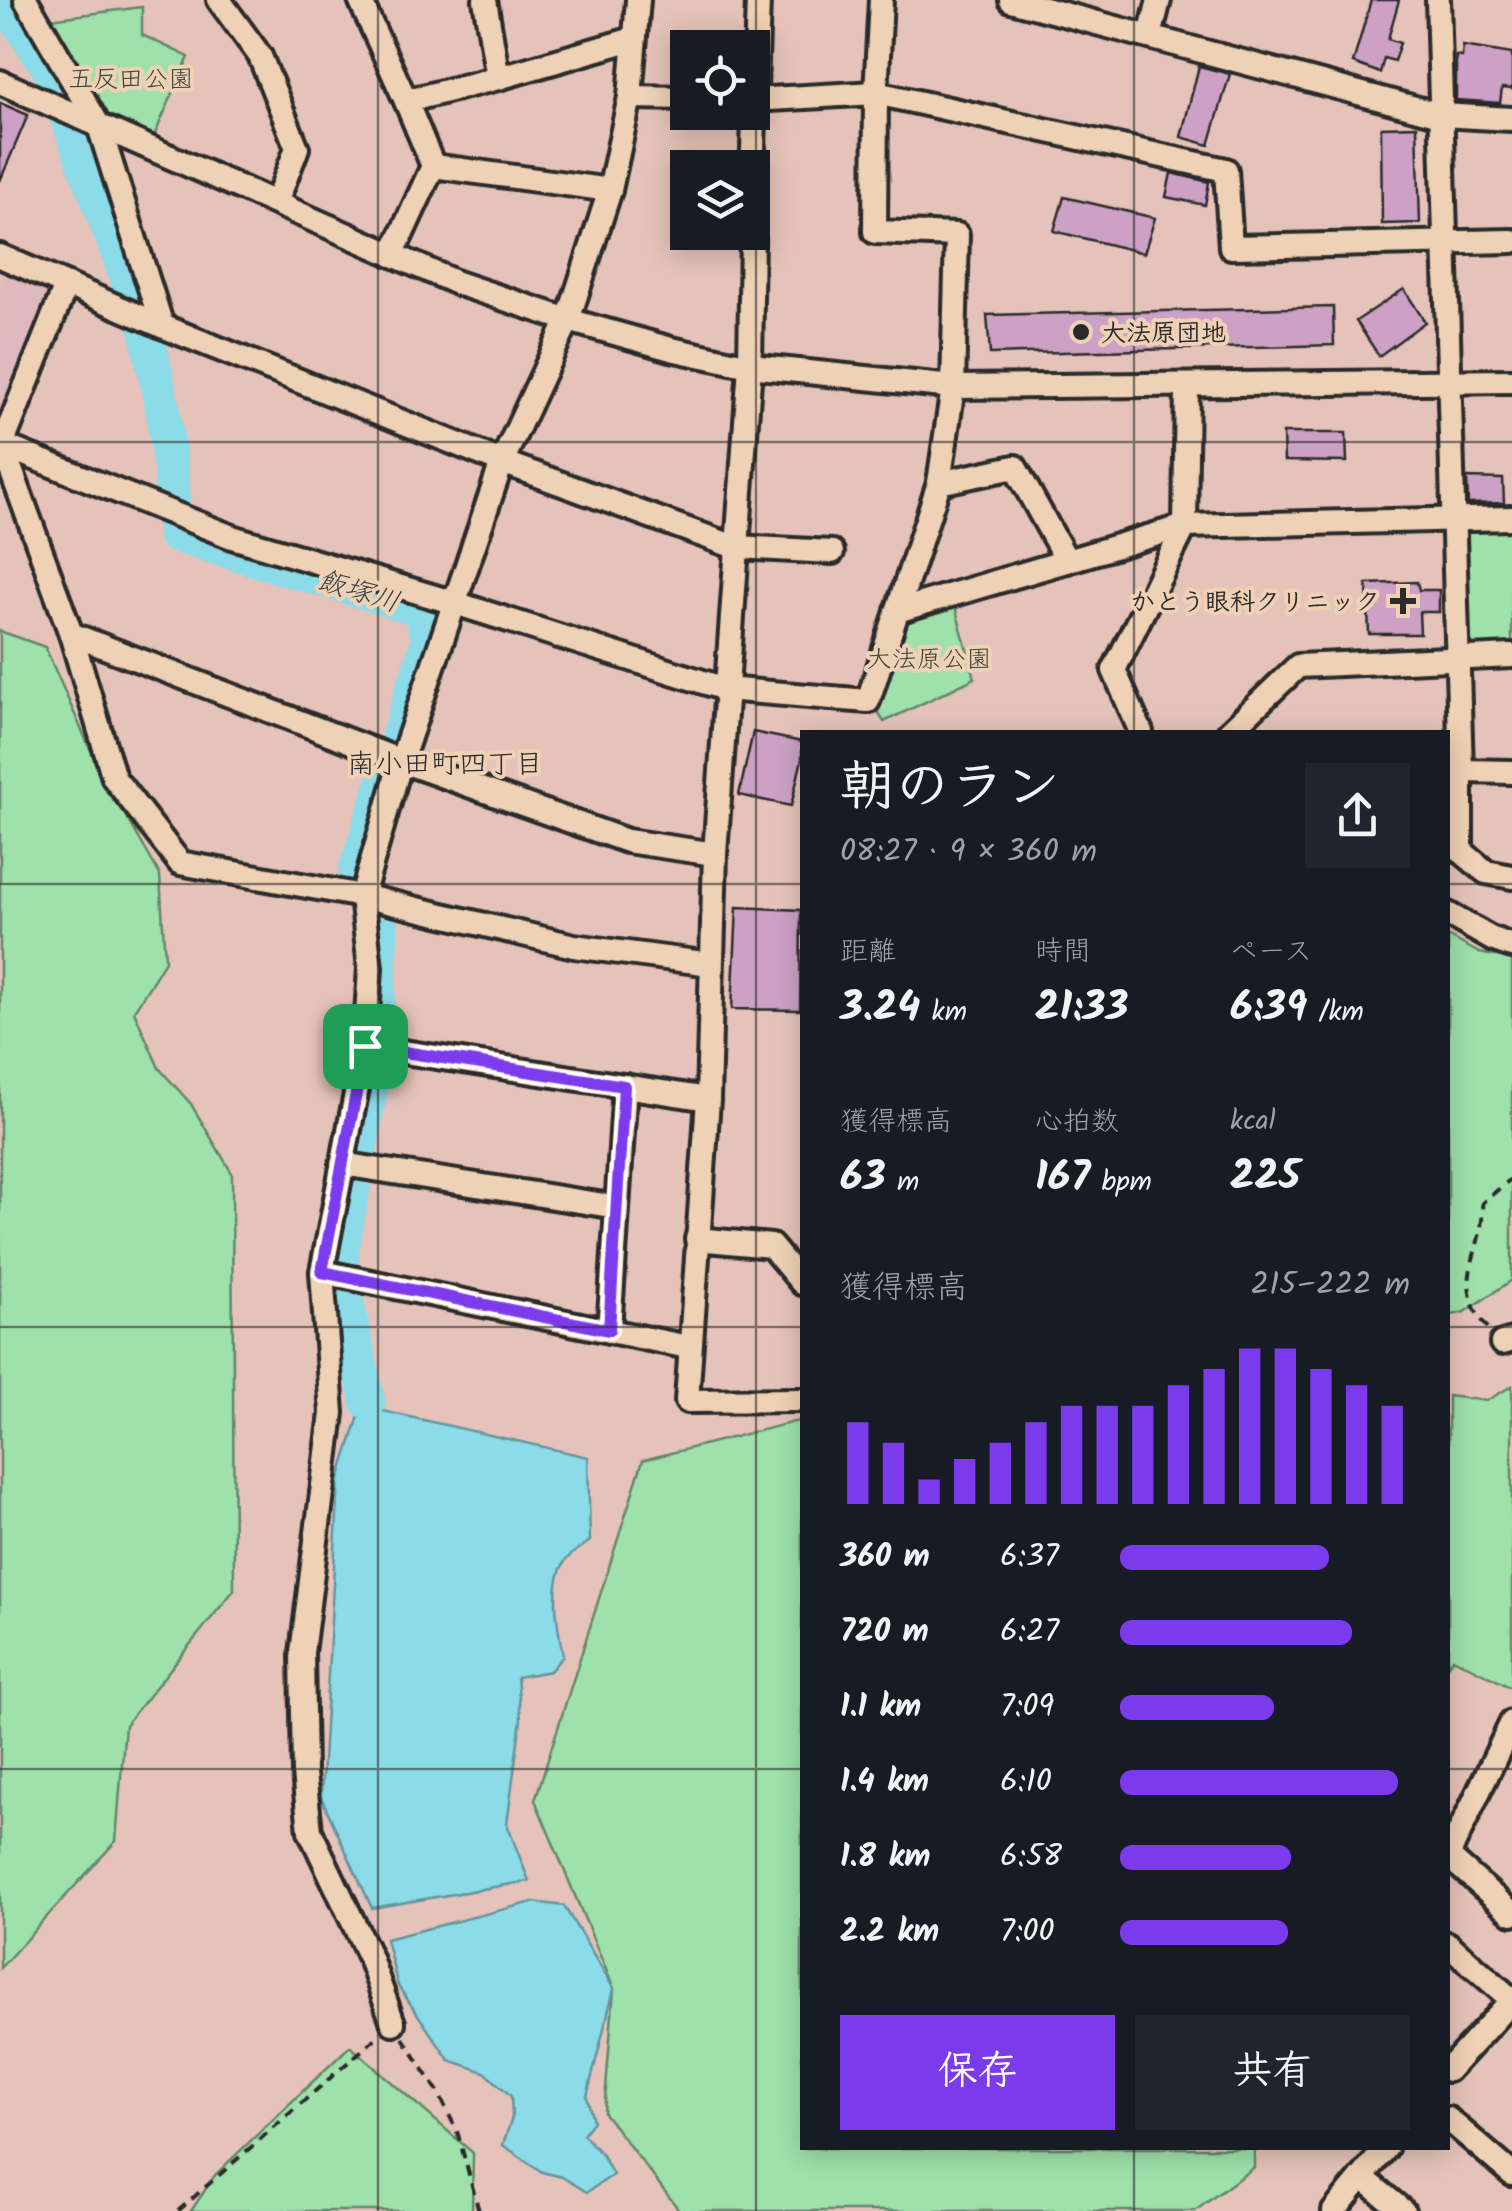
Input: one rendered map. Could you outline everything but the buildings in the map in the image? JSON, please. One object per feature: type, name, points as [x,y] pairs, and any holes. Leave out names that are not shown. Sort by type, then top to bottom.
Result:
[{"type":"street","points":[[26,0],[99,126],[162,326]]},
{"type":"street","points":[[219,0],[260,56],[297,148],[276,203]]},
{"type":"street","points":[[360,0],[433,166],[392,254]]},
{"type":"street","points":[[485,0],[498,78]]},
{"type":"street","points":[[393,2023],[370,1958],[310,1831],[302,1653],[332,1413],[322,1272],[365,1046],[370,968],[362,896],[401,761],[502,462],[568,320],[610,190],[630,97],[638,0]]},
{"type":"street","points":[[756,30],[758,0]]},
{"type":"street","points":[[2,445],[232,537],[725,689],[868,701],[940,483],[954,387],[957,236],[875,232],[881,0]]},
{"type":"street","points":[[1011,0],[1441,115],[1512,119]]},
{"type":"street","points":[[1150,36],[1159,0]]},
{"type":"street","points":[[1438,0],[1461,851],[1486,872],[1512,877]]},
{"type":"street","points":[[406,100],[633,39]]},
{"type":"street","points":[[0,82],[457,283],[670,349],[750,366],[954,387],[1512,381]]},
{"type":"street","points":[[770,99],[876,93],[1226,170],[1231,247],[1512,241]]},
{"type":"street","points":[[630,97],[670,98]]},
{"type":"street","points":[[433,166],[610,190]]},
{"type":"street","points":[[752,250],[750,366],[725,689],[715,854],[708,1099],[687,1401],[800,1400]]},
{"type":"street","points":[[0,256],[162,326],[502,462],[735,546],[832,552]]},
{"type":"street","points":[[66,285],[2,445],[71,634],[114,778],[180,864],[362,896],[574,946],[712,964]]},
{"type":"street","points":[[1141,730],[1114,670],[1185,526],[1187,385]]},
{"type":"street","points":[[940,483],[1016,467],[1066,560]]},
{"type":"street","points":[[897,611],[1185,526],[1512,518]]},
{"type":"street","points":[[71,634],[401,761],[627,840],[715,854]]},
{"type":"street","points":[[1232,730],[1298,666],[1512,656]]},
{"type":"street","points":[[1461,771],[1512,772]]},
{"type":"street","points":[[1450,915],[1492,940],[1512,946]]},
{"type":"street","points":[[365,1046],[708,1099]]},
{"type":"street","points":[[609,1330],[624,1086]]},
{"type":"street","points":[[342,1164],[617,1207]]},
{"type":"street","points":[[697,1239],[771,1246],[800,1281]]},
{"type":"street","points":[[322,1272],[688,1346]]},
{"type":"street","points":[[1450,1852],[1512,1722]]},
{"type":"street","points":[[1450,1858],[1512,1913]]},
{"type":"street","points":[[1450,1946],[1512,2000],[1450,2068]]},
{"type":"street","points":[[1450,2121],[1512,2174]]},
{"type":"street","points":[[1334,2211],[1384,2150]]},
{"type":"street","points":[[1363,2178],[1403,2211]]},
{"type":"path","points":[[1507,1341],[1479,1318],[1467,1273],[1484,1224],[1482,1203],[1512,1178]]},
{"type":"path","points":[[178,2211],[393,2023],[437,2090],[457,2131],[479,2211]]},
{"type":"shaded area","points":[[0,267],[52,290],[0,417]]},
{"type":"green space","name":"五反田公園","points":[[142,7],[142,35],[189,57],[154,136],[99,111],[50,19]]},
{"type":"green space","points":[[1462,525],[1512,525],[1512,650],[1464,651]]},
{"type":"green space","name":"大法原公園","points":[[954,603],[975,678],[884,722],[876,709],[902,619]]},
{"type":"green space","points":[[0,631],[45,647],[98,767],[160,875],[165,961],[134,1011],[159,1068],[191,1104],[232,1173],[234,1590],[125,1725],[116,1841],[0,1968]]},
{"type":"green space","points":[[1450,937],[1479,953],[1512,959],[1512,1280],[1465,1312],[1450,1316]]},
{"type":"green space","points":[[1512,1386],[1512,1688],[1453,1658],[1450,1662],[1450,1396],[1486,1401]]},
{"type":"green space","points":[[800,1421],[800,2150],[1254,2150],[1254,2167],[1195,2211],[680,2211],[604,2113],[614,1989],[535,1800],[643,1460]]},
{"type":"green space","points":[[350,2046],[473,2153],[472,2211],[191,2211],[215,2175]]},
{"type":"water","points":[[383,1411],[588,1457],[590,1541],[565,1561],[557,1582],[556,1607],[563,1656],[550,1671],[517,1677],[521,1719],[507,1824],[529,1881],[372,1908],[321,1797],[339,1479],[359,1416]]},
{"type":"water","points":[[533,1902],[564,1906],[614,1989],[587,2096],[593,2121],[583,2134],[613,2175],[587,2192],[562,2177],[542,2172],[503,2145],[512,2117],[511,2096],[485,2072],[449,2060],[398,1986],[386,1939]]},
{"type":"waterway","name":"飯塚川","points":[[3,0],[49,68],[146,328],[162,404],[175,535],[420,609],[429,639],[356,870],[381,928],[375,1062],[342,1249],[341,1277],[368,1402]]},
{"type":"place","name":"大法原団地","points":[[1081,332]]},
{"type":"place","name":"かとう眼科クリニック","points":[[1403,601]]},
{"type":"district","name":"南小田町四丁目","points":[[445,763]]},
{"type":"route","points":[[365,1046],[624,1086],[609,1330],[322,1272],[365,1046]]}]
